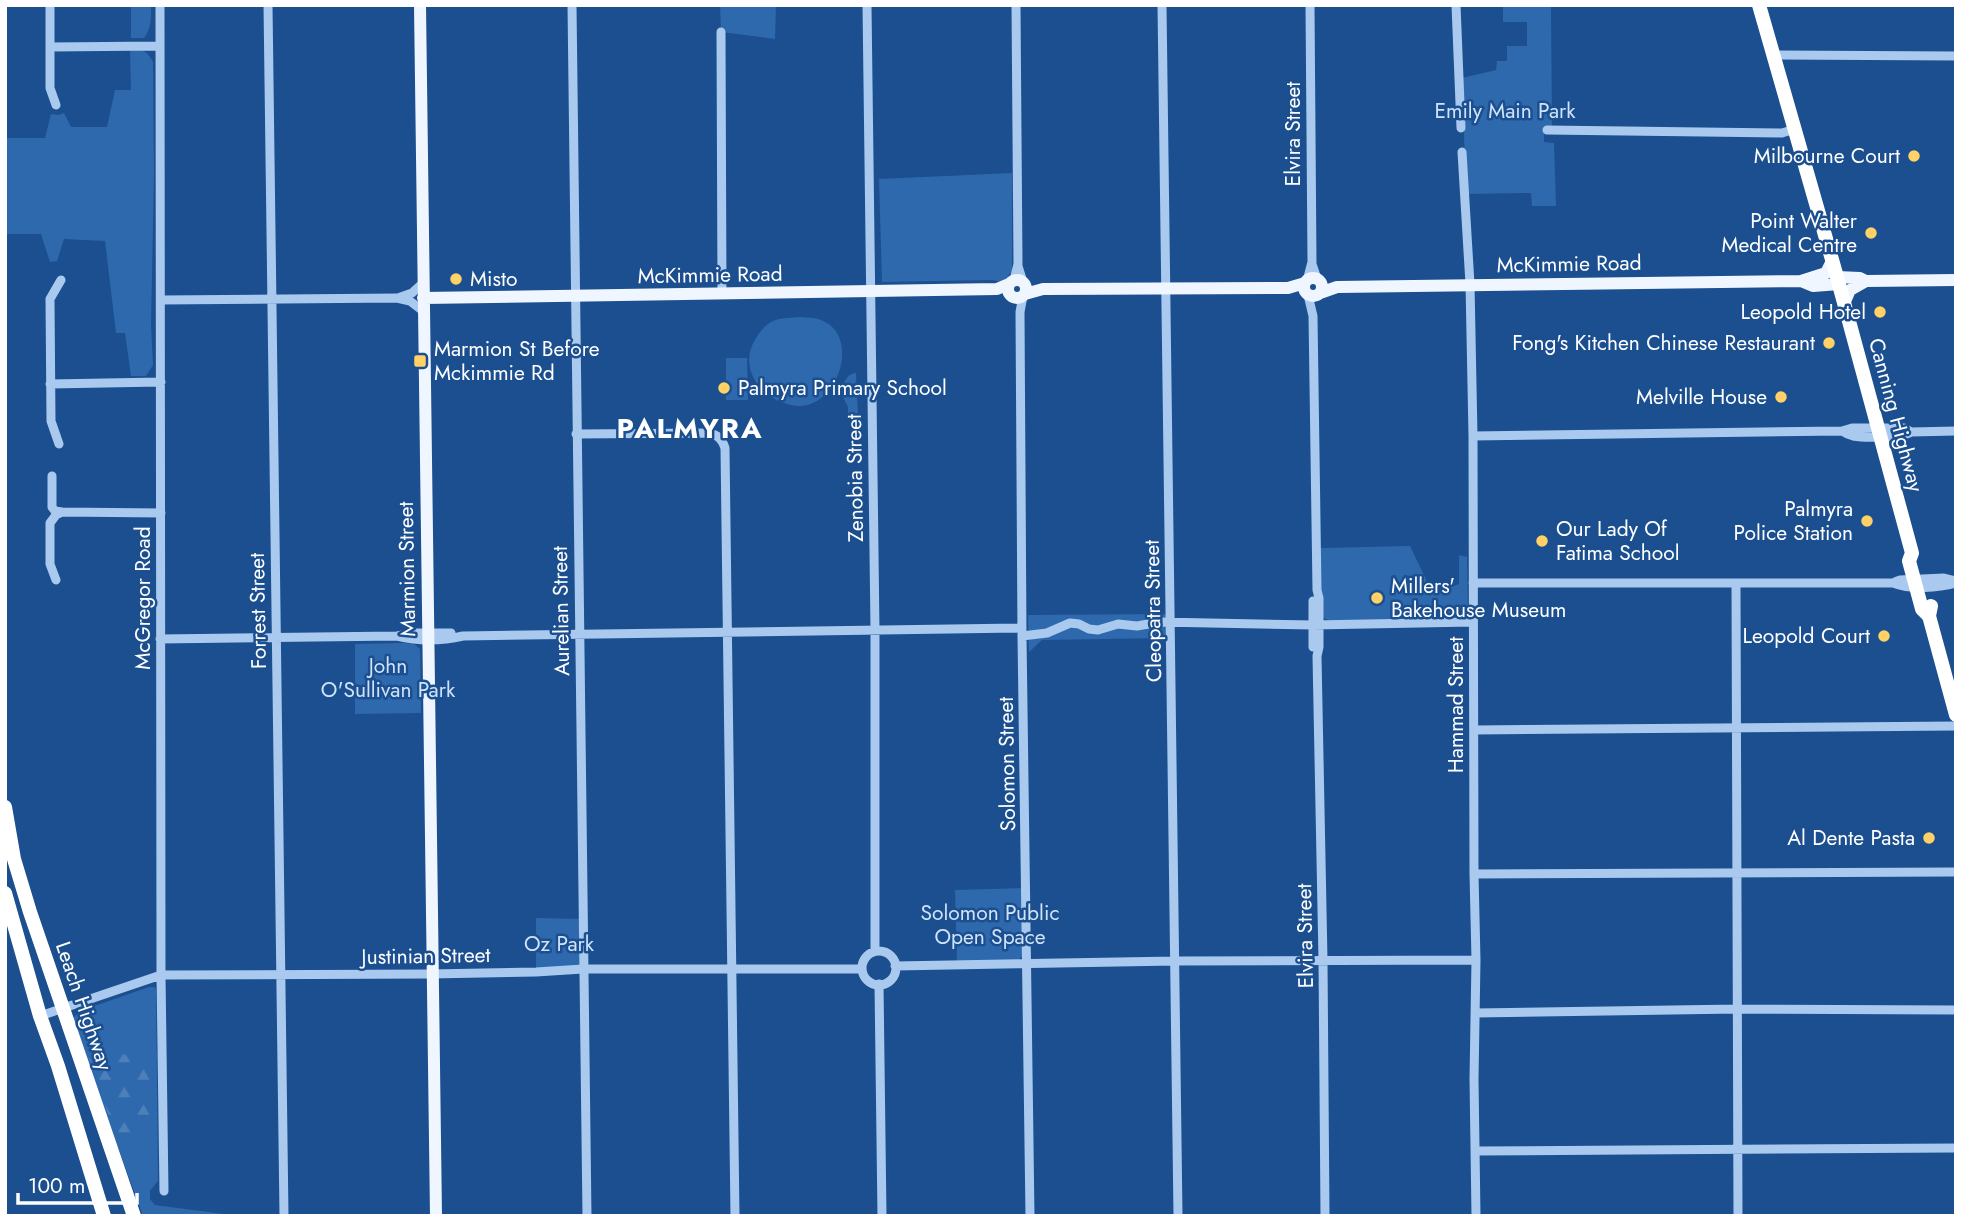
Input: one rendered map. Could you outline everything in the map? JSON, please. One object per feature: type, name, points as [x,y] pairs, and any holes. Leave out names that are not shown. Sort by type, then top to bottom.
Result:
[{"type":"highway","name":"Canning Highway","points":[[1759,5],[1912,553],[1909,561],[1920,583],[1922,609],[1929,616],[1956,715]]},
{"type":"highway","name":"Leach Highway","points":[[5,807],[14,859],[62,1009],[134,1216]]},
{"type":"highway","name":"Leach Highway","points":[[5,893],[40,1016],[104,1216]]},
{"type":"main road","name":"Marmion Street","points":[[420,5],[426,302]]},
{"type":"main road","name":"Marmion Street","points":[[427,5],[426,302],[442,1216]]},
{"type":"main road","name":"McKimmie Road","points":[[426,302],[575,296],[1016,289],[1801,281],[1822,275],[1832,261]]},
{"type":"main road","name":"McKimmie Road","points":[[1801,281],[1813,286],[1860,278],[1866,281],[1956,280]]},
{"type":"main road","points":[[1844,304],[1850,290],[1866,281]]},
{"type":"main road","name":"Marmion Street","points":[[436,974],[436,1216]]},
{"type":"street","points":[[50,5],[50,88],[56,105]]},
{"type":"street","name":"McGregor Road","points":[[160,5],[161,975],[164,1191]]},
{"type":"street","name":"Forrest Street","points":[[268,5],[284,1216]]},
{"type":"street","name":"Aurelian Street","points":[[572,5],[587,1216]]},
{"type":"street","name":"Zenobia Street","points":[[867,5],[875,630],[875,951]]},
{"type":"street","name":"Solomon Street","points":[[1016,5],[1016,289],[1020,312],[1030,1216]]},
{"type":"street","name":"Cleopatra Street","points":[[1162,5],[1178,1216]]},
{"type":"street","name":"Elvira Street","points":[[1310,5],[1317,590],[1313,596],[1316,625],[1313,647],[1317,656],[1324,960],[1325,1216]]},
{"type":"street","points":[[1456,5],[1461,128]]},
{"type":"street","points":[[721,32],[722,294]]},
{"type":"street","points":[[50,47],[160,46]]},
{"type":"street","points":[[1774,55],[1956,56]]},
{"type":"street","points":[[1547,130],[1782,133],[1795,129]]},
{"type":"street","name":"Hammad Street","points":[[1462,152],[1470,284],[1473,436],[1476,1216]]},
{"type":"street","points":[[59,444],[51,421],[50,299],[61,280]]},
{"type":"street","name":"McKimmie Road","points":[[397,298],[412,293],[424,282]]},
{"type":"street","name":"McKimmie Road","points":[[161,300],[397,298],[426,302]]},
{"type":"street","points":[[50,384],[161,382]]},
{"type":"street","points":[[1473,436],[1842,431],[1853,436],[1879,432],[1905,436],[1911,432],[1956,431]]},
{"type":"street","points":[[576,434],[709,433],[717,435],[725,448],[735,1216]]},
{"type":"street","points":[[52,476],[52,507],[55,511],[161,513]]},
{"type":"street","points":[[56,580],[50,564],[50,523],[62,512]]},
{"type":"street","points":[[1473,583],[1893,583],[1900,586],[1944,578],[1956,582]]},
{"type":"street","points":[[1736,584],[1738,1216]]},
{"type":"street","points":[[160,639],[397,636],[412,639],[454,633],[463,636],[875,630],[1047,633],[1070,623],[1098,630],[1118,624],[1137,626],[1171,622],[1316,625],[1473,622]]},
{"type":"street","points":[[1474,730],[1956,726]]},
{"type":"street","points":[[1474,874],[1956,872]]},
{"type":"street","points":[[875,951],[890,956],[895,966],[892,977],[887,982],[879,984],[867,980],[862,969],[865,957],[875,951]]},
{"type":"street","points":[[895,966],[1476,960]]},
{"type":"street","name":"Justinian Street","points":[[40,1016],[161,975],[436,974],[583,969],[862,969]]},
{"type":"street","points":[[879,984],[882,1216]]},
{"type":"street","points":[[1476,1013],[1738,1009],[1956,1010]]},
{"type":"street","points":[[1476,1151],[1956,1148]]},
{"type":"green space","points":[[131,5],[151,5],[150,26],[144,38],[131,38]]},
{"type":"green space","points":[[720,5],[776,5],[775,39],[721,32]]},
{"type":"green space","name":"Emily Main Park","points":[[1503,5],[1551,5],[1552,126],[1544,126],[1544,142],[1554,143],[1556,206],[1532,206],[1531,193],[1466,194],[1462,78],[1496,70],[1497,61],[1507,61],[1507,46],[1527,46],[1527,22],[1503,22]]},
{"type":"green space","points":[[130,49],[144,51],[153,62],[153,365],[146,376],[131,376],[125,333],[116,333],[105,241],[64,239],[57,261],[50,262],[41,234],[6,234],[6,138],[45,138],[51,114],[64,113],[71,127],[107,127],[115,90],[131,90]]},
{"type":"green space","points":[[1012,173],[1012,273],[1007,280],[882,282],[879,179]]},
{"type":"green space","points":[[816,318],[832,327],[840,338],[842,353],[834,383],[824,396],[812,404],[797,406],[773,398],[764,391],[751,372],[749,361],[756,338],[766,325],[778,319]]},
{"type":"green space","points":[[726,358],[747,358],[748,400],[726,400]]},
{"type":"green space","points":[[856,373],[858,415],[855,420],[848,418],[848,407],[842,395],[847,378]]},
{"type":"green space","points":[[1410,546],[1433,594],[1459,584],[1459,555],[1467,557],[1468,610],[1462,618],[1421,620],[1420,613],[1399,613],[1399,620],[1330,621],[1322,617],[1320,548]]},
{"type":"green space","points":[[1166,614],[1167,638],[1042,640],[1029,652],[1028,615]]},
{"type":"green space","name":"John O'Sullivan Park","points":[[355,644],[414,644],[420,649],[421,713],[355,714]]},
{"type":"green space","name":"Solomon Public Open Space","points":[[1024,888],[1023,956],[1017,961],[957,962],[955,890]]},
{"type":"green space","name":"Oz Park","points":[[536,918],[583,919],[583,969],[536,972]]},
{"type":"green space","points":[[149,987],[156,989],[158,1181],[150,1191],[150,1199],[155,1205],[239,1216],[143,1216],[73,1018],[80,1011]]},
{"type":"green space","points":[[152,1045],[157,1053],[152,1113],[145,1118],[130,1145],[124,1147],[111,1122],[89,1059],[99,1050],[131,1055]]},
{"type":"place","name":"Milbourne Court","points":[[1914,156]]},
{"type":"place","name":"Point Walter Medical Centre","points":[[1871,233]]},
{"type":"place","name":"Misto","points":[[456,279]]},
{"type":"place","name":"Leopold Hotel","points":[[1880,312]]},
{"type":"place","name":"Fong's Kitchen Chinese Restaurant","points":[[1829,343]]},
{"type":"place","name":"Marmion St Before Mckimmie Rd","points":[[420,361]]},
{"type":"place","name":"Palmyra Primary School","points":[[724,388]]},
{"type":"place","name":"Melville House","points":[[1781,397]]},
{"type":"place","name":"Palmyra Police Station","points":[[1867,521]]},
{"type":"place","name":"Our Lady Of Fatima School","points":[[1542,541]]},
{"type":"place","name":"Millers' Bakehouse Museum","points":[[1377,598]]},
{"type":"place","name":"Leopold Court","points":[[1884,636]]},
{"type":"place","name":"Al Dente Pasta","points":[[1929,838]]},
{"type":"district","name":"PALMYRA","points":[[690,428]]}]
